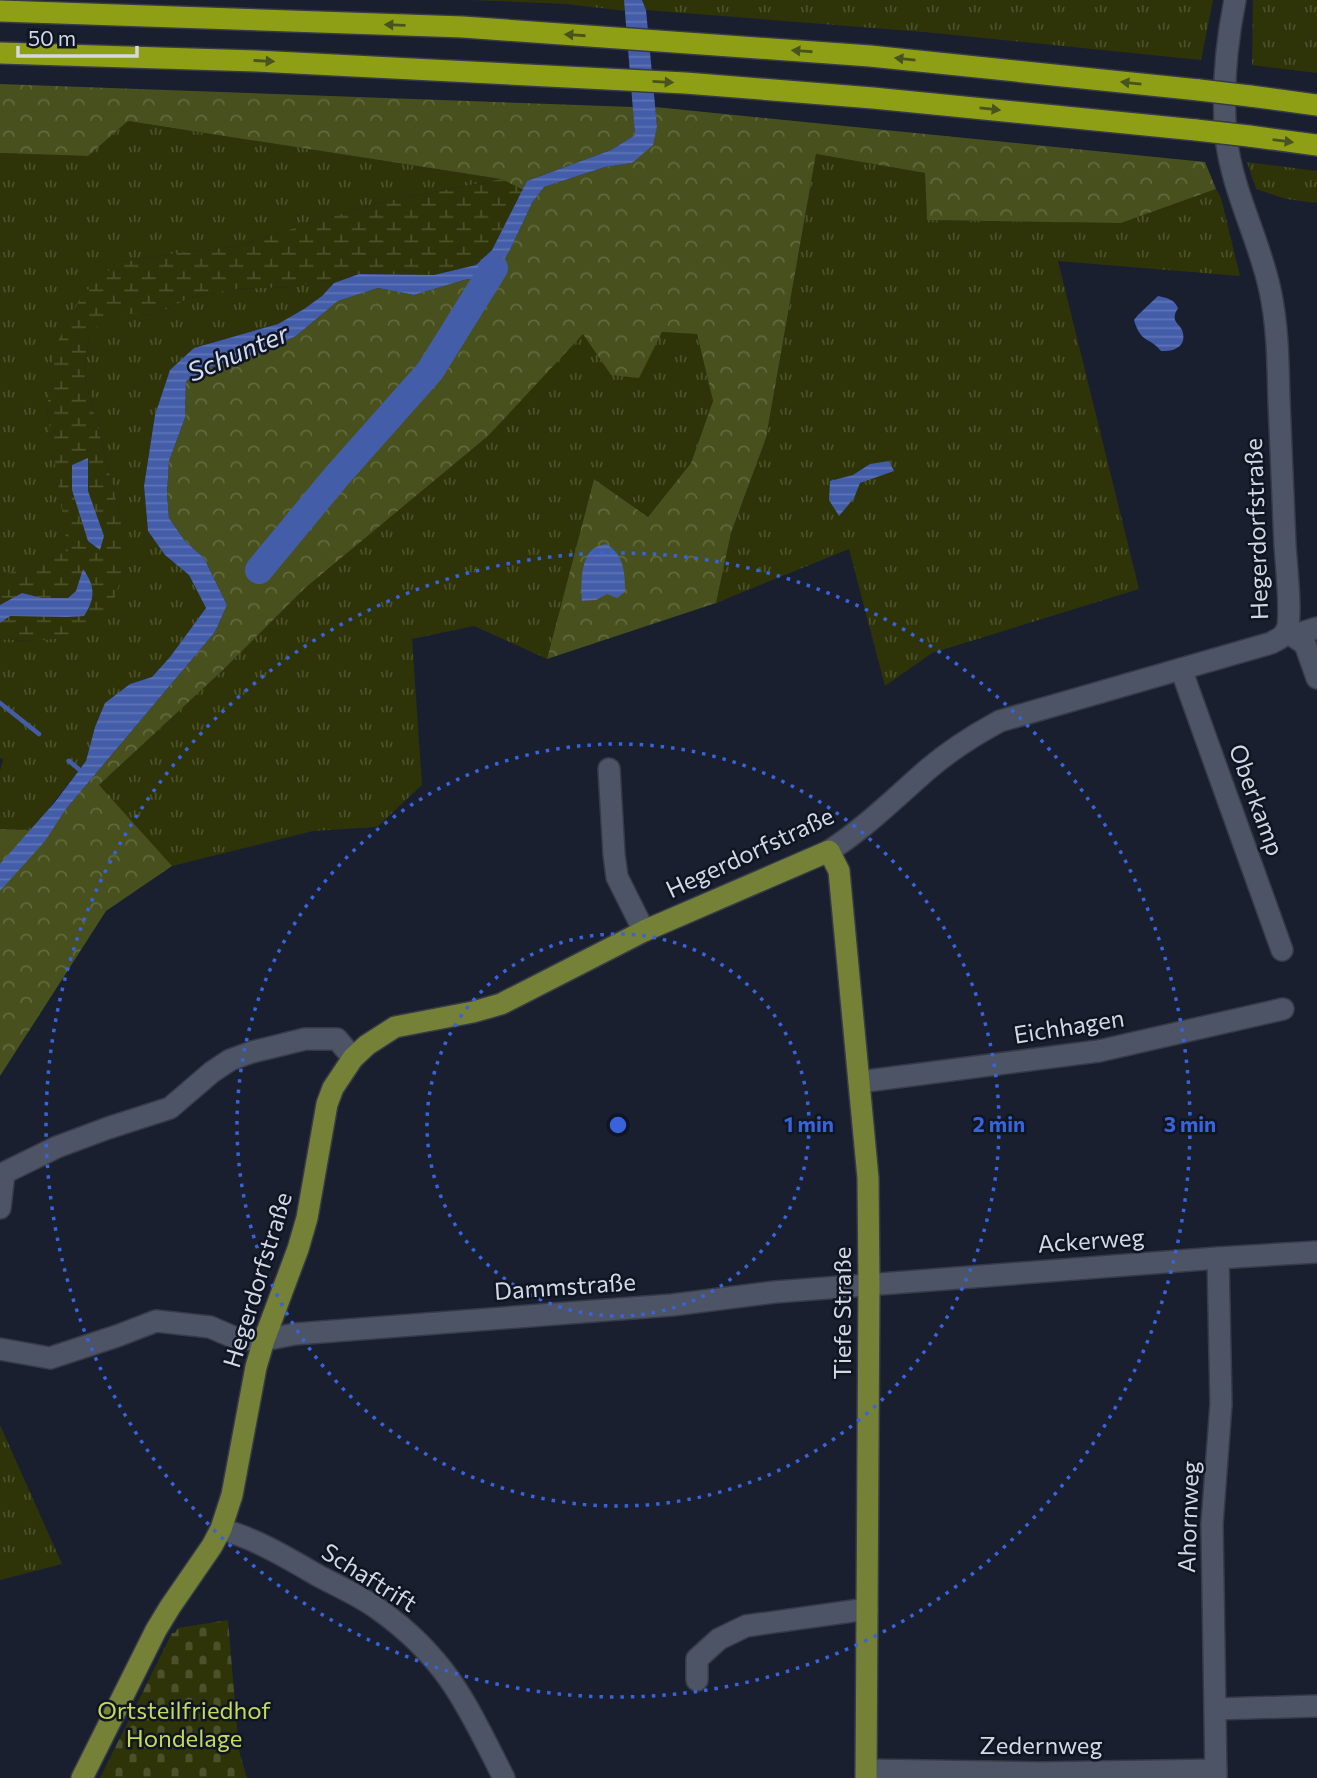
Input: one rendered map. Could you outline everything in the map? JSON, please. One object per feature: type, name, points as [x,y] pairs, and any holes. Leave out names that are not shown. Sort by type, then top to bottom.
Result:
[{"type":"highway","points":[[0,11],[463,27],[870,56],[1317,105]]},
{"type":"highway","points":[[0,53],[242,60],[685,83],[873,97],[1317,145]]},
{"type":"main road","name":"Hegerdorfstraße","points":[[82,1778],[156,1630],[221,1529],[232,1496],[256,1367],[307,1218],[327,1104],[333,1088],[354,1058],[395,1027],[501,1004],[644,931],[829,851]]},
{"type":"main road","name":"Tiefe Straße","points":[[829,851],[839,871],[868,1178],[866,1774]]},
{"type":"street","name":"Hegerdorfstraße","points":[[829,851],[847,840],[929,768],[970,738],[1000,721],[1271,643],[1286,631],[1288,605],[1277,341],[1273,307],[1265,271],[1241,200],[1227,141],[1225,67],[1235,0]]},
{"type":"street","points":[[1286,631],[1298,634],[1317,628]]},
{"type":"street","points":[[1286,631],[1305,644],[1317,678]]},
{"type":"street","name":"Oberkamp","points":[[1181,669],[1282,950]]},
{"type":"street","points":[[609,769],[617,877],[644,931]]},
{"type":"street","name":"Eichhagen","points":[[859,1082],[1099,1051],[1283,1009]]},
{"type":"street","points":[[0,1208],[4,1173],[57,1147],[170,1108],[230,1060],[305,1039],[337,1039],[354,1058]]},
{"type":"street","name":"Ackerweg","points":[[869,1285],[1317,1252]]},
{"type":"street","name":"Ahornweg","points":[[1216,1774],[1212,1524],[1221,1404],[1218,1258]]},
{"type":"street","name":"Dammstraße","points":[[0,1349],[50,1358],[156,1321],[210,1327],[239,1339],[264,1340],[295,1334],[659,1306],[775,1292],[869,1285]]},
{"type":"street","name":"Schaftrift","points":[[221,1529],[267,1546],[377,1608],[408,1633],[448,1678],[504,1778]]},
{"type":"street","points":[[697,1680],[697,1659],[719,1639],[746,1626],[867,1609]]},
{"type":"street","points":[[1216,1709],[1317,1706]]},
{"type":"street","name":"Zedernweg","points":[[866,1774],[1216,1774]]},
{"type":"green space","points":[[472,0],[624,0],[626,11],[566,4]]},
{"type":"green space","points":[[642,0],[1213,0],[1201,60],[924,32],[646,10]]},
{"type":"green space","points":[[1253,0],[1317,0],[1317,73],[1252,65]]},
{"type":"green space","points":[[0,84],[633,107],[635,135],[611,150],[527,181],[523,190],[501,179],[128,121],[88,156],[0,153]]},
{"type":"green space","points":[[655,107],[1205,162],[1216,189],[1121,223],[927,220],[925,173],[816,154],[766,438],[731,533],[716,603],[547,659],[594,479],[648,517],[691,463],[713,401],[697,334],[662,332],[639,378],[611,375],[583,334],[488,436],[305,588],[223,670],[99,785],[172,866],[106,911],[0,1076],[0,829],[32,830],[45,840],[66,809],[215,632],[227,605],[204,558],[185,541],[169,518],[169,461],[185,418],[186,381],[213,366],[264,352],[296,336],[338,301],[378,288],[414,295],[464,280],[495,275],[532,203],[544,187],[605,167],[632,163],[657,126]]},
{"type":"green space","points":[[128,121],[501,179],[383,202],[239,246],[117,263],[47,409],[69,551],[24,569],[0,575],[0,153],[88,156]]},
{"type":"green space","points":[[816,154],[925,173],[927,220],[1121,223],[1216,189],[1221,198],[1240,276],[1058,261],[1139,589],[932,653],[885,686],[849,549],[716,603],[731,533],[766,438]]},
{"type":"green space","points":[[1247,162],[1317,171],[1317,203],[1286,199],[1256,189]]},
{"type":"green space","points":[[501,179],[523,190],[492,250],[476,265],[434,275],[359,274],[291,287],[231,289],[187,299],[155,315],[113,313],[90,332],[84,373],[121,519],[121,579],[108,617],[78,637],[31,641],[0,639],[0,575],[24,569],[68,551],[47,409],[54,349],[82,295],[117,263],[239,246],[383,202]]},
{"type":"green space","points":[[359,274],[334,283],[322,296],[278,324],[194,348],[155,415],[144,486],[148,530],[165,555],[189,575],[206,608],[152,677],[130,684],[95,727],[86,761],[32,830],[0,829],[0,771],[3,759],[0,758],[0,639],[31,641],[121,519],[84,373],[90,332],[113,312],[155,315],[187,299],[231,289],[291,287]]},
{"type":"green space","points":[[662,332],[697,334],[713,401],[691,463],[648,517],[594,479],[547,659],[474,626],[412,639],[422,785],[377,827],[313,831],[172,866],[98,786],[223,670],[305,588],[488,436],[583,333],[611,375]]},
{"type":"green space","points":[[0,1425],[62,1564],[0,1580]]},
{"type":"green space","name":"Ortsteilfriedhof Hondelage","points":[[228,1620],[239,1751],[247,1778],[100,1778],[172,1633],[178,1628]]},
{"type":"water","name":"Schunter","points":[[624,0],[642,0],[646,10],[657,126],[653,145],[632,163],[605,167],[544,187],[532,203],[495,275],[464,280],[414,295],[378,288],[338,301],[296,336],[264,352],[213,366],[186,381],[185,418],[169,461],[169,518],[185,541],[204,558],[227,605],[215,632],[66,809],[45,841],[0,891],[0,864],[55,802],[86,761],[105,703],[130,684],[152,677],[206,608],[189,575],[165,555],[148,531],[144,486],[155,415],[170,370],[194,348],[278,324],[322,296],[334,283],[359,274],[434,275],[476,265],[492,250],[527,181],[611,150],[635,135]]},
{"type":"water","points":[[1158,296],[1172,301],[1178,308],[1175,320],[1182,330],[1183,340],[1179,347],[1171,350],[1161,351],[1142,336],[1134,320]]},
{"type":"water","points":[[88,458],[88,491],[104,536],[100,550],[88,541],[72,490],[72,465]]},
{"type":"water","points":[[889,461],[894,471],[860,483],[854,498],[839,516],[829,500],[830,481],[853,475],[870,464]]},
{"type":"water","points":[[606,544],[620,559],[624,571],[625,592],[617,598],[607,594],[596,600],[582,601],[582,573],[586,559],[594,548]]},
{"type":"water","points":[[83,569],[92,587],[91,603],[84,616],[10,616],[0,623],[0,605],[22,593],[42,598],[68,598],[76,591]]},
{"type":"waterway","points":[[259,570],[336,477],[430,371],[494,268]]},
{"type":"waterway","points":[[0,703],[39,734]]},
{"type":"waterway","points":[[69,761],[81,771]]}]
